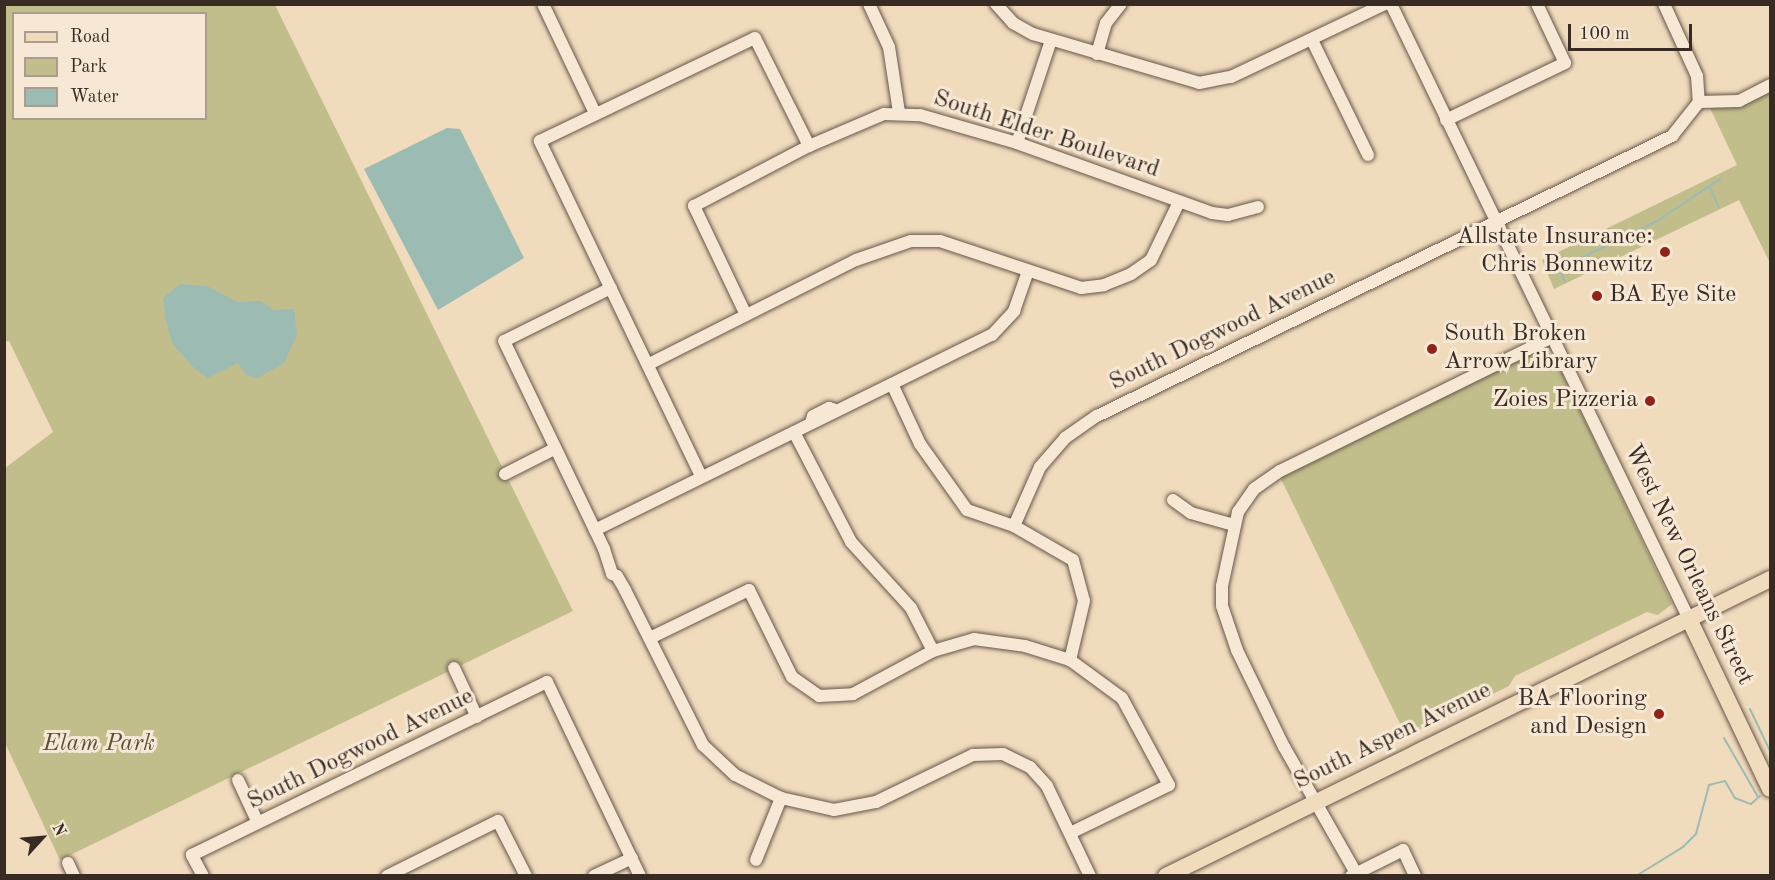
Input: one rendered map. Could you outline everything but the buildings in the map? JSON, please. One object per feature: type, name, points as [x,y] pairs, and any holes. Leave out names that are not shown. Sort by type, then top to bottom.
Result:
[{"type":"main road","name":"South Aspen Avenue","points":[[1166,876],[1770,579]]},
{"type":"main road","name":"West New Orleans Street","points":[[1689,619],[1770,789]]},
{"type":"street","points":[[543,4],[595,113]]},
{"type":"street","points":[[869,4],[889,47],[899,112]]},
{"type":"street","points":[[996,4],[1014,23],[1051,40],[1199,83],[1232,77],[1393,6]]},
{"type":"street","points":[[1097,54],[1106,23],[1120,4]]},
{"type":"street","points":[[1446,120],[1565,63],[1537,4]]},
{"type":"street","points":[[1664,4],[1697,76],[1699,102],[1739,101],[1770,85]]},
{"type":"street","name":"West New Orleans Street","points":[[1393,6],[1446,120],[1689,619]]},
{"type":"street","points":[[701,477],[649,364],[540,141],[755,38],[809,146]]},
{"type":"street","points":[[1017,143],[1051,40]]},
{"type":"street","points":[[1312,40],[1368,155]]},
{"type":"street","name":"South Dogwood Avenue","points":[[1014,526],[1040,467],[1065,438],[1088,422],[1672,136],[1699,102]]},
{"type":"street","name":"South Elder Boulevard","points":[[746,315],[694,206],[809,146],[862,122],[899,112],[1017,143],[1179,202],[1228,215],[1258,207]]},
{"type":"street","points":[[649,364],[856,260],[911,241],[940,241],[1081,288],[1104,285],[1131,274],[1151,260],[1179,202]]},
{"type":"street","points":[[595,530],[811,423],[817,424],[836,410],[992,335],[1014,311],[1028,271]]},
{"type":"street","points":[[611,288],[504,342],[554,449],[604,549],[619,570],[618,576],[703,745],[735,775],[781,798],[834,810],[876,802],[973,755],[1003,754],[1030,767],[1047,786],[1090,876]]},
{"type":"street","points":[[1415,876],[1403,850],[1354,874],[1316,802],[1301,780],[1237,650],[1222,604],[1234,525],[1254,489],[1280,471],[1552,337]]},
{"type":"street","points":[[892,384],[920,444],[967,510],[1014,526],[1073,560],[1084,601],[1070,660]]},
{"type":"street","points":[[794,432],[851,542],[911,608],[933,651]]},
{"type":"street","points":[[505,474],[554,449]]},
{"type":"street","points":[[1173,500],[1191,513],[1234,525]]},
{"type":"street","points":[[650,638],[749,590],[792,677],[819,696],[853,694],[933,651],[974,639],[1024,646],[1070,660],[1122,698],[1169,785],[1070,833]]},
{"type":"street","points":[[454,668],[477,717]]},
{"type":"street","name":"South Dogwood Avenue","points":[[202,876],[192,855],[547,682],[632,858]]},
{"type":"street","points":[[238,780],[258,823]]},
{"type":"street","points":[[756,860],[781,798]]},
{"type":"street","points":[[387,876],[498,821],[525,876]]},
{"type":"street","points":[[594,876],[632,858],[640,876]]},
{"type":"street","points":[[68,864],[74,876]]},
{"type":"green space","name":"Elam Park","points":[[5,5],[275,5],[573,611],[60,860],[5,743],[5,468],[53,432],[9,341],[5,342]]},
{"type":"green space","points":[[1770,90],[1770,263],[1739,200],[1554,289],[1542,260],[1737,165],[1710,108],[1736,106]]},
{"type":"green space","points":[[1539,349],[1554,355],[1672,604],[1658,615],[1647,612],[1515,676],[1509,686],[1406,736],[1280,477]]},
{"type":"water","points":[[447,128],[460,129],[524,258],[438,310],[364,169]]},
{"type":"water","points":[[180,284],[207,286],[237,302],[261,301],[274,310],[294,309],[297,335],[284,363],[258,378],[246,375],[238,363],[208,378],[194,368],[172,343],[166,320],[163,298]]},
{"type":"waterway","points":[[1550,273],[1657,221],[1720,179]]},
{"type":"waterway","points":[[1709,186],[1719,207]]},
{"type":"waterway","points":[[1560,269],[1565,282]]},
{"type":"waterway","points":[[1750,709],[1770,751]]},
{"type":"waterway","points":[[1724,738],[1758,797]]},
{"type":"waterway","points":[[1636,876],[1683,847],[1696,834],[1709,785],[1725,781],[1735,798],[1751,804],[1760,796]]},
{"type":"place","name":"Allstate Insurance: Chris Bonnewitz","points":[[1665,252]]},
{"type":"place","name":"BA Eye Site","points":[[1597,296]]},
{"type":"place","name":"South Broken Arrow Library","points":[[1432,349]]},
{"type":"place","name":"Zoies Pizzeria","points":[[1650,401]]},
{"type":"place","name":"BA Flooring and Design","points":[[1659,714]]}]
